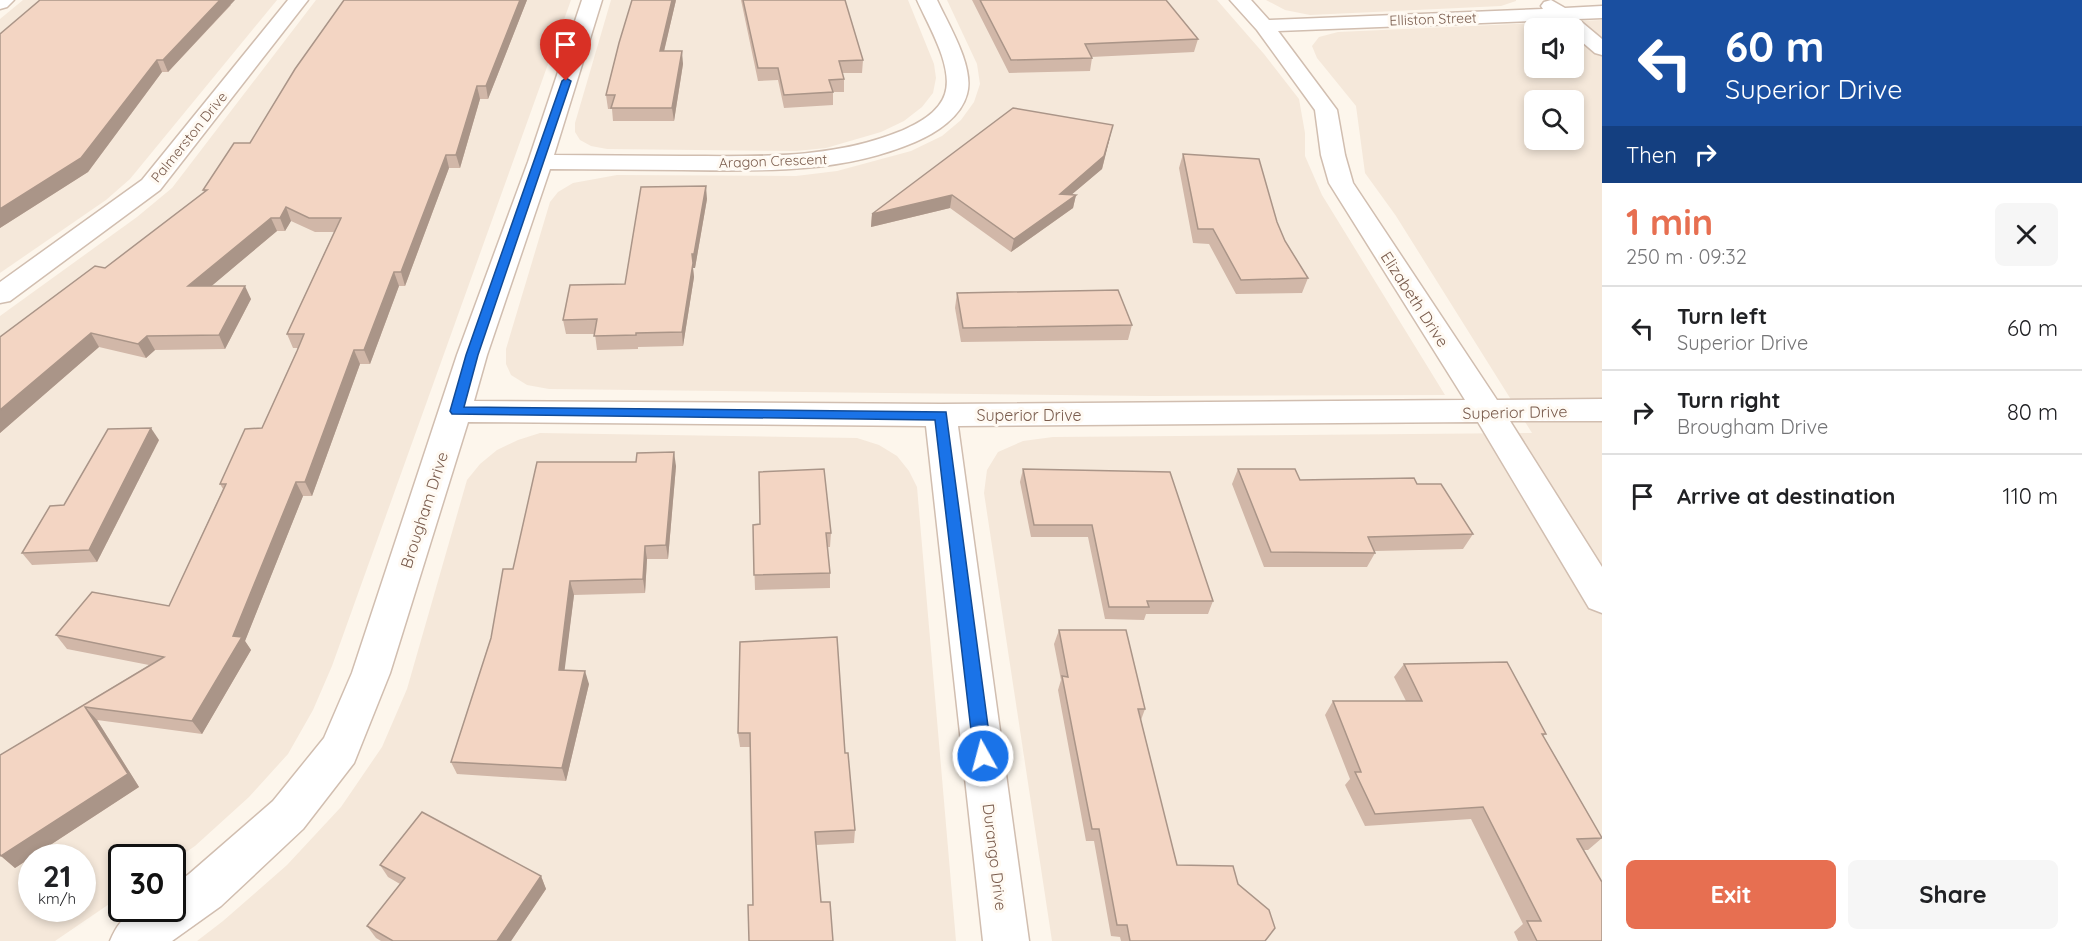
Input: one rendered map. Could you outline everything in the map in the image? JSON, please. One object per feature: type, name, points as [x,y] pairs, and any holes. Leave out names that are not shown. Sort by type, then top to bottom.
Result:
[{"type":"street","points":[[0,3],[4,0]]},
{"type":"street","name":"Palmerston Drive","points":[[0,295],[151,185],[298,0]]},
{"type":"street","name":"Brougham Drive","points":[[133,941],[205,890],[288,815],[339,750],[371,673],[472,355],[540,162],[592,0]]},
{"type":"street","name":"Aragon Crescent","points":[[540,162],[798,163],[853,155],[897,142],[932,124],[946,110],[956,93],[956,71],[927,0]]},
{"type":"street","name":"Elizabeth Drive","points":[[1240,0],[1264,26],[1326,110],[1333,155],[1341,183],[1489,413],[1602,598]]},
{"type":"street","points":[[1543,0],[1602,49]]},
{"type":"street","name":"Elliston Street","points":[[1264,26],[1602,12]]},
{"type":"street","name":"Superior Drive","points":[[456,411],[941,415],[1489,413],[1602,410]]},
{"type":"street","name":"Durango Drive","points":[[941,415],[1006,941]]},
{"type":"shaded area","points":[[23,0],[277,0],[130,179],[106,200],[0,273],[0,19]]},
{"type":"shaded area","points":[[316,0],[571,0],[332,666],[313,710],[288,754],[249,797],[186,852],[186,844],[108,844],[108,905],[96,913],[96,844],[18,844],[18,922],[83,922],[55,941],[0,941],[0,316],[137,217],[172,188]]},
{"type":"shaded area","points":[[611,0],[908,0],[934,64],[936,78],[933,93],[922,107],[904,121],[881,132],[826,148],[796,151],[607,149],[591,146],[580,140],[575,132],[575,123]]},
{"type":"shaded area","points":[[947,0],[1217,0],[1299,99],[1305,133],[1305,156],[1322,195],[1445,395],[1151,396],[549,389],[527,385],[511,375],[506,364],[506,349],[550,202],[558,192],[573,183],[617,175],[796,176],[837,171],[911,151],[942,136],[961,120],[974,102],[980,84],[977,64]]},
{"type":"shaded area","points":[[1266,0],[1516,1],[1501,6],[1310,15],[1285,10]]},
{"type":"shaded area","points":[[1602,20],[1602,941],[1052,941],[984,493],[987,470],[998,452],[1023,441],[1053,437],[1532,433],[1396,216],[1365,173],[1356,106],[1317,58],[1312,46],[1319,37],[1338,32],[1524,24],[1524,78],[1584,78],[1584,21]]},
{"type":"shaded area","points":[[540,433],[857,438],[879,445],[897,456],[909,471],[917,487],[956,941],[197,941],[287,865],[341,807],[382,747],[407,689],[467,480],[480,464],[497,450]]},
{"type":"building","points":[[40,0],[220,0],[163,60],[157,60],[81,158],[0,209],[0,34]]},
{"type":"building","points":[[344,0],[520,0],[486,86],[477,86],[456,155],[446,155],[401,272],[394,272],[364,350],[354,350],[305,482],[296,482],[233,636],[242,637],[192,721],[85,707],[128,774],[1,856],[0,755],[164,657],[56,635],[92,592],[169,606],[226,484],[220,484],[245,429],[262,428],[297,351],[304,334],[287,334],[341,218],[309,218],[286,207],[280,218],[271,218],[188,286],[245,286],[219,335],[147,336],[138,344],[91,333],[0,410],[0,337],[95,266],[105,268],[207,190],[203,190],[234,143],[250,143],[295,69]]},
{"type":"building","points":[[632,0],[672,0],[660,51],[682,51],[672,108],[611,108],[615,95],[606,95]]},
{"type":"building","points":[[743,0],[845,0],[863,60],[839,61],[844,79],[829,80],[833,92],[784,95],[778,68],[758,68]]},
{"type":"building","points":[[980,0],[1166,0],[1198,39],[1085,44],[1092,58],[1011,60]]},
{"type":"building","points":[[1013,108],[1113,125],[1104,156],[1060,194],[1076,195],[1014,239],[952,195],[872,214]]},
{"type":"building","points":[[1183,154],[1259,159],[1277,222],[1285,241],[1308,278],[1241,280],[1213,229],[1198,229]]},
{"type":"building","points":[[706,186],[694,254],[692,254],[693,263],[682,332],[594,336],[597,319],[563,320],[570,285],[625,284],[641,187]]},
{"type":"building","points":[[1118,290],[1132,325],[963,328],[957,293]]},
{"type":"building","points":[[151,428],[89,550],[22,553],[50,506],[64,505],[108,429]]},
{"type":"building","points":[[674,452],[666,545],[645,546],[643,579],[570,581],[559,670],[585,671],[562,768],[451,762],[491,638],[503,569],[513,569],[537,462],[636,462],[637,453]]},
{"type":"building","points":[[824,469],[831,533],[826,533],[830,573],[754,575],[753,525],[760,524],[759,472]]},
{"type":"building","points":[[1023,469],[1170,472],[1213,601],[1147,601],[1149,607],[1109,607],[1092,525],[1034,525]]},
{"type":"building","points":[[1238,469],[1295,469],[1300,480],[1414,478],[1417,484],[1441,484],[1473,534],[1368,537],[1375,553],[1271,552]]},
{"type":"building","points":[[1059,630],[1126,630],[1145,709],[1138,709],[1177,865],[1233,866],[1238,884],[1269,910],[1275,928],[1265,941],[1130,941],[1127,925],[1117,925],[1099,829],[1092,829],[1074,738],[1062,676],[1068,677]]},
{"type":"building","points":[[837,637],[845,753],[848,753],[855,830],[815,832],[821,902],[830,902],[833,941],[749,941],[748,905],[753,905],[750,733],[738,733],[740,642]]},
{"type":"building","points":[[1507,662],[1546,734],[1542,734],[1602,838],[1577,839],[1602,882],[1602,941],[1537,941],[1527,921],[1541,921],[1483,807],[1375,814],[1355,772],[1361,772],[1333,701],[1422,701],[1404,664]]},
{"type":"building","points":[[422,812],[541,876],[497,941],[393,941],[367,926],[405,878],[380,865]]},
{"type":"route","points":[[566,81],[472,355],[456,411],[941,415],[983,756]]}]
